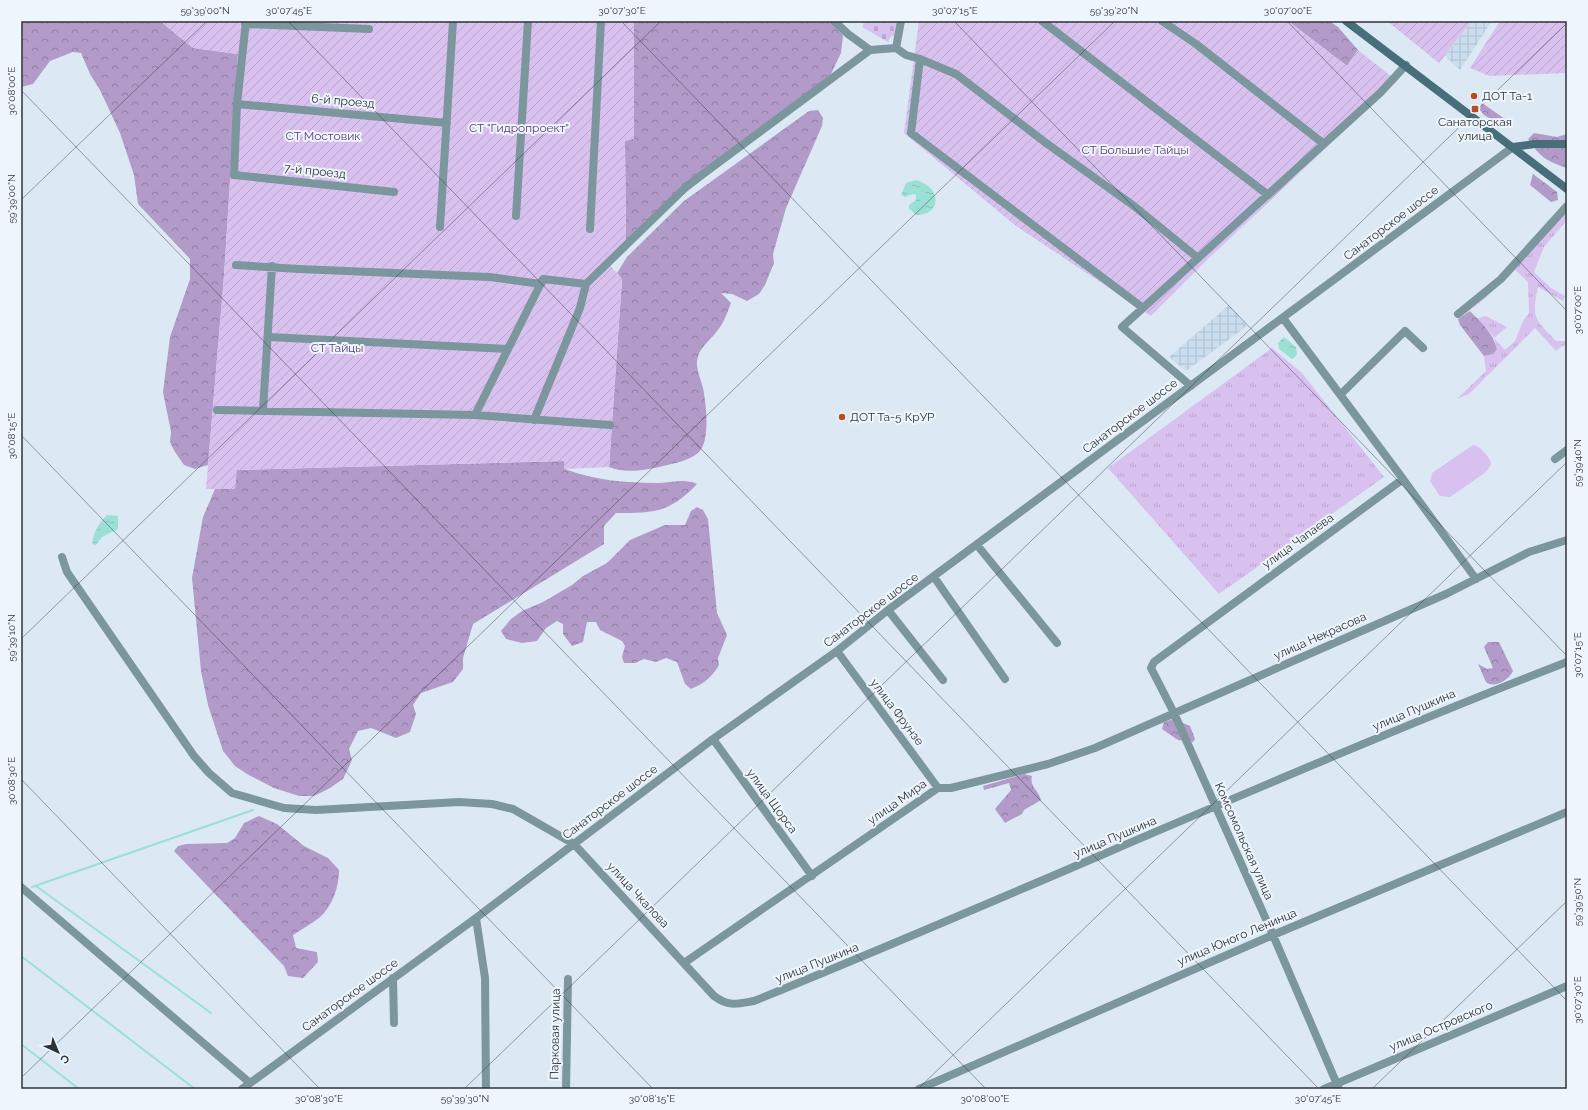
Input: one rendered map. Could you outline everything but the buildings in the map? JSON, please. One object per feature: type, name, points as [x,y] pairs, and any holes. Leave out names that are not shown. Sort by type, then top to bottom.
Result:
[{"type":"main road","points":[[1346,21],[1406,65],[1567,189]]},
{"type":"main road","points":[[1513,147],[1535,144],[1567,144]]},
{"type":"street","points":[[440,227],[453,21]]},
{"type":"street","points":[[516,216],[528,21]]},
{"type":"street","points":[[590,229],[601,21]]},
{"type":"street","points":[[834,21],[848,34],[870,50]]},
{"type":"street","points":[[896,48],[901,21]]},
{"type":"street","points":[[1042,21],[1268,195]]},
{"type":"street","points":[[1162,21],[1196,44],[1324,144]]},
{"type":"street","points":[[237,104],[246,22],[369,29]]},
{"type":"street","points":[[534,420],[580,308],[586,284],[687,186],[870,50],[896,48],[906,55],[920,59],[956,74],[1046,143],[1134,206],[1198,258]]},
{"type":"street","points":[[920,59],[910,133],[1143,308]]},
{"type":"street","points":[[1191,386],[1122,328],[1380,93],[1406,65]]},
{"type":"street","name":"6-й проезд","points":[[237,104],[447,122]]},
{"type":"street","name":"7-й проезд","points":[[237,104],[234,175],[394,192]]},
{"type":"street","name":"Санаторское шоссе","points":[[242,1089],[476,918],[713,739],[837,651],[888,610],[1513,147]]},
{"type":"street","points":[[1458,314],[1501,279],[1567,206]]},
{"type":"street","points":[[236,265],[272,266],[299,270],[490,277],[541,284]]},
{"type":"street","points":[[263,410],[269,337],[272,266]]},
{"type":"street","points":[[475,415],[543,279],[586,284]]},
{"type":"street","points":[[1283,318],[1476,579]]},
{"type":"street","points":[[1340,394],[1405,331],[1423,348]]},
{"type":"street","points":[[269,337],[508,349]]},
{"type":"street","points":[[217,410],[475,415],[610,425]]},
{"type":"street","points":[[1555,459],[1567,450]]},
{"type":"street","name":"улица Чапаева","points":[[1174,713],[1153,674],[1151,668],[1154,662],[1403,479]]},
{"type":"street","name":"улица Некрасова","points":[[1174,713],[1476,579],[1529,552],[1567,540]]},
{"type":"street","points":[[977,545],[1057,643]]},
{"type":"street","name":"улица Чкалова","points":[[62,557],[67,572],[194,756],[209,773],[232,793],[284,808],[316,810],[459,802],[492,804],[513,809],[574,844],[684,963]]},
{"type":"street","points":[[934,577],[1005,679]]},
{"type":"street","points":[[888,610],[943,680]]},
{"type":"street","name":"улица Фрунзе","points":[[837,651],[938,788]]},
{"type":"street","name":"улица Пушкина","points":[[684,963],[714,996],[724,1003],[736,1004],[754,1001],[908,939],[1215,807],[1489,692],[1567,662]]},
{"type":"street","name":"улица Мира","points":[[684,963],[938,788],[951,788],[1048,764],[1094,748],[1174,713]]},
{"type":"street","name":"Комсомольская улица","points":[[1174,713],[1338,1086]]},
{"type":"street","name":"улица Щорса","points":[[713,739],[812,876]]},
{"type":"street","name":"улица Юного Ленинца","points":[[918,1089],[1272,935],[1567,812]]},
{"type":"street","points":[[21,887],[250,1083]]},
{"type":"street","points":[[476,918],[485,978],[486,1089]]},
{"type":"street","points":[[394,978],[394,1023]]},
{"type":"street","name":"Парковая улица","points":[[566,1089],[568,979]]},
{"type":"street","name":"улица Островского","points":[[1324,1089],[1338,1086],[1567,986]]},
{"type":"shaded area","points":[[1468,21],[1492,21],[1460,70],[1445,56],[1470,23]]},
{"type":"shaded area","points":[[1229,305],[1247,326],[1186,371],[1169,357]]},
{"type":"green space","points":[[21,21],[160,21],[193,48],[238,54],[224,276],[208,465],[195,469],[184,465],[175,452],[170,442],[171,432],[163,392],[170,337],[190,279],[190,259],[138,204],[134,175],[120,133],[81,53],[73,52],[50,61],[33,84],[21,87]]},
{"type":"green space","points":[[160,21],[634,21],[634,139],[625,141],[626,241],[607,262],[622,279],[609,467],[564,469],[564,461],[237,470],[235,489],[206,489],[224,276],[238,54],[193,48]]},
{"type":"green space","points":[[634,21],[829,21],[843,35],[841,53],[830,76],[626,241],[625,141],[634,138]]},
{"type":"green space","points":[[862,21],[900,21],[897,37],[891,36],[888,42],[862,27],[864,22]]},
{"type":"green space","name":"СТ Большие Тайцы","points":[[919,21],[1288,21],[1347,66],[1358,50],[1397,81],[1207,260],[1151,316],[1016,226],[904,133]]},
{"type":"green space","points":[[1288,21],[1329,21],[1338,27],[1358,50],[1347,66]]},
{"type":"green space","points":[[1387,21],[1468,21],[1470,23],[1439,63]]},
{"type":"green space","points":[[1500,21],[1567,21],[1567,73],[1489,76],[1470,68]]},
{"type":"green space","points":[[1482,103],[1505,119],[1506,124],[1503,127],[1484,115],[1480,110]]},
{"type":"green space","points":[[818,110],[823,118],[822,126],[786,208],[773,254],[774,263],[765,285],[759,294],[747,301],[732,294],[721,293],[731,303],[722,325],[702,348],[698,356],[697,367],[703,388],[706,412],[706,432],[702,448],[698,453],[686,460],[643,470],[629,471],[609,467],[622,279],[617,273],[627,257],[684,201],[809,111]]},
{"type":"green space","points":[[1534,133],[1557,137],[1567,134],[1567,168],[1544,158],[1536,150],[1528,139]]},
{"type":"green space","points":[[1533,174],[1557,192],[1558,200],[1551,202],[1530,185]]},
{"type":"green space","points":[[1567,212],[1567,220],[1544,247],[1534,272],[1551,288],[1565,296],[1563,301],[1538,287],[1535,312],[1536,318],[1543,328],[1556,341],[1567,341],[1567,345],[1562,346],[1556,351],[1535,328],[1469,394],[1457,399],[1486,371],[1484,356],[1493,354],[1497,349],[1494,338],[1505,350],[1515,341],[1523,321],[1529,313],[1528,282],[1514,269],[1486,298],[1458,319],[1468,302],[1491,285]]},
{"type":"green space","points":[[1470,311],[1486,328],[1495,343],[1497,349],[1493,354],[1484,356],[1460,325],[1458,319]]},
{"type":"green space","points":[[1486,316],[1507,327],[1494,338],[1478,318]]},
{"type":"green space","points":[[1272,348],[1302,373],[1384,477],[1219,594],[1108,468]]},
{"type":"green space","points":[[1473,445],[1481,449],[1489,458],[1491,463],[1489,468],[1486,472],[1450,497],[1440,496],[1430,481],[1432,473]]},
{"type":"green space","points":[[564,461],[565,469],[598,478],[645,483],[688,481],[697,484],[687,494],[669,506],[640,513],[616,513],[604,526],[604,544],[473,624],[463,658],[463,669],[453,682],[421,693],[413,705],[416,714],[410,732],[396,738],[371,728],[358,731],[349,749],[352,760],[343,779],[330,788],[314,796],[299,796],[274,788],[235,766],[223,751],[208,705],[201,671],[192,578],[203,517],[215,489],[235,489],[236,470]]},
{"type":"green space","points":[[697,507],[703,510],[708,519],[717,613],[727,635],[718,658],[719,665],[714,673],[704,682],[691,689],[685,684],[677,662],[666,658],[656,662],[644,659],[635,663],[624,663],[622,657],[625,646],[622,641],[600,630],[596,622],[587,622],[583,642],[572,646],[563,634],[563,624],[557,621],[546,628],[537,641],[522,643],[506,639],[501,631],[511,619],[522,611],[543,602],[572,585],[583,576],[607,563],[630,540],[665,525],[685,525],[691,511]]},
{"type":"green space","points":[[1488,642],[1499,642],[1513,671],[1508,678],[1497,684],[1489,684],[1486,682],[1478,664],[1487,669],[1493,668],[1484,647]]},
{"type":"green space","points":[[1173,719],[1190,726],[1195,739],[1193,742],[1178,740],[1162,729],[1164,722]]},
{"type":"green space","points":[[1024,774],[1032,776],[1031,780],[1033,786],[1041,800],[1024,810],[1022,814],[1005,823],[995,809],[1011,790],[1009,783],[984,790],[983,786]]},
{"type":"green space","points":[[259,816],[277,824],[304,846],[328,858],[339,870],[338,883],[328,908],[319,918],[293,935],[296,948],[317,952],[318,962],[303,978],[288,976],[284,966],[174,851],[178,846],[186,844],[227,843],[235,838],[244,823]]},
{"type":"water","points":[[916,180],[924,183],[930,188],[936,199],[932,210],[917,215],[909,209],[909,205],[916,200],[916,195],[913,194],[905,197],[901,195],[906,183]]},
{"type":"water","points":[[1284,337],[1296,347],[1297,354],[1292,359],[1279,349],[1278,343]]},
{"type":"water","points":[[107,515],[118,516],[118,529],[102,537],[96,545],[92,544],[97,528]]},
{"type":"waterway","points":[[32,887],[253,810]]},
{"type":"waterway","points":[[36,886],[211,1013]]},
{"type":"waterway","points":[[21,956],[195,1089]]},
{"type":"waterway","points":[[21,1044],[79,1089]]},
{"type":"place","name":"ДОТ Та-1","points":[[1474,96]]},
{"type":"place","name":"Санаторская улица","points":[[1475,109]]},
{"type":"place","name":"ДОТ Та-5 КрУР","points":[[842,417]]},
{"type":"park label","name":"СТ \"Гидропроект\"","points":[[519,128]]},
{"type":"park label","name":"СТ Мостовик","points":[[323,136]]},
{"type":"park label","name":"СТ Тайцы","points":[[337,348]]}]
